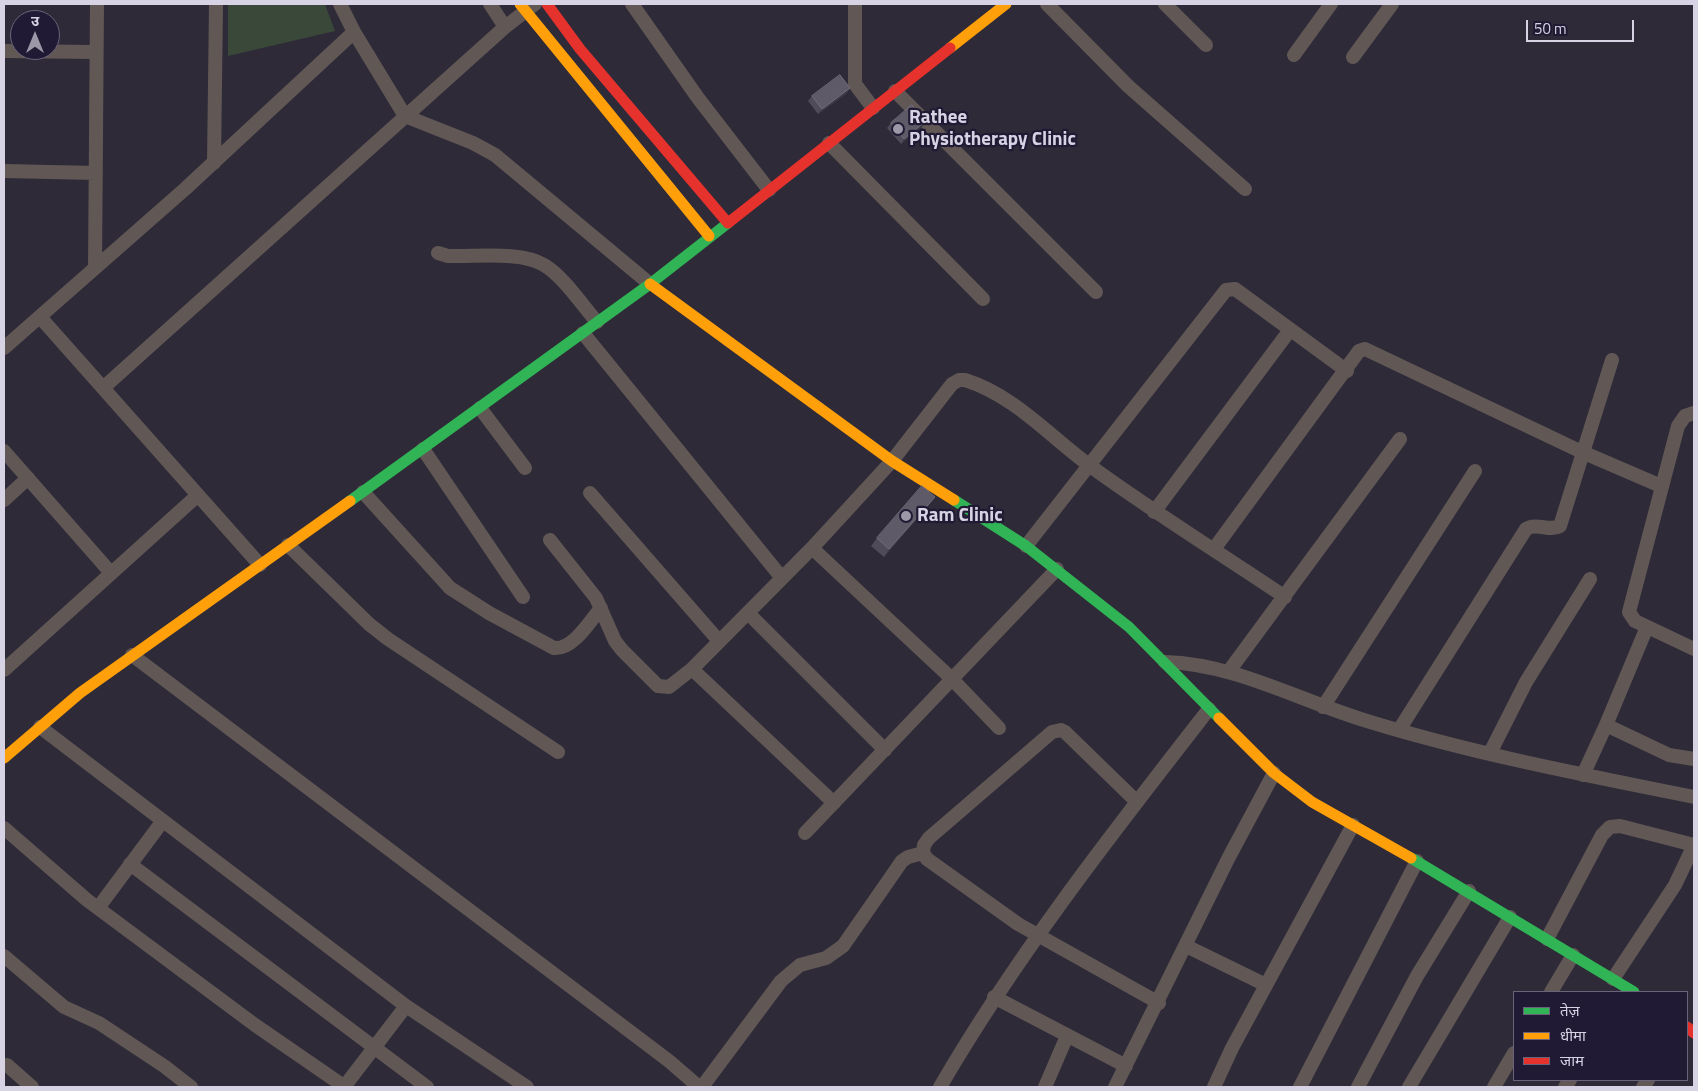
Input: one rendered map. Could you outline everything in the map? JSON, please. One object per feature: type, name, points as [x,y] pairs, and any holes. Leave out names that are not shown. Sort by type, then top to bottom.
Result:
[{"type":"street","points":[[95,268],[97,4]]},
{"type":"street","points":[[214,163],[216,4]]},
{"type":"street","points":[[340,4],[354,32],[405,116],[473,143],[495,156],[650,284],[892,461],[1026,546],[1057,569],[1129,627],[1274,773],[1312,802],[1469,891],[1628,990]]},
{"type":"street","points":[[490,4],[505,27]]},
{"type":"street","points":[[547,4],[580,49],[726,222]]},
{"type":"street","points":[[632,4],[698,98],[769,190]]},
{"type":"street","points":[[855,4],[854,82],[873,108]]},
{"type":"street","points":[[4,758],[132,655],[363,492],[650,284],[726,222],[1006,4]]},
{"type":"street","points":[[1046,4],[1128,86],[1245,190]]},
{"type":"street","points":[[1165,4],[1206,45]]},
{"type":"street","points":[[1294,55],[1331,4]]},
{"type":"street","points":[[1353,57],[1392,4]]},
{"type":"street","points":[[103,388],[527,7],[709,236]]},
{"type":"street","points":[[4,348],[214,163],[354,32]]},
{"type":"street","points":[[4,51],[96,52]]},
{"type":"street","points":[[895,91],[1096,292]]},
{"type":"street","points":[[829,143],[983,299]]},
{"type":"street","points":[[4,171],[96,173]]},
{"type":"street","points":[[438,253],[448,256],[524,258],[539,262],[551,270],[597,322]]},
{"type":"street","points":[[1026,546],[1088,464],[1226,290],[1234,289],[1346,371]]},
{"type":"street","points":[[40,317],[260,565]]},
{"type":"street","points":[[1154,512],[1290,330]]},
{"type":"street","points":[[583,333],[782,578]]},
{"type":"street","points":[[1214,549],[1359,351],[1369,349],[1582,452],[1661,486]]},
{"type":"street","points":[[1399,730],[1526,529],[1533,526],[1556,528],[1560,526],[1612,360]]},
{"type":"street","points":[[550,540],[596,598],[618,646],[658,686],[669,687],[692,669],[812,548],[892,461],[952,384],[958,380],[965,380],[1002,398],[1026,413],[1088,464],[1154,512],[1214,549],[1285,597]]},
{"type":"street","points":[[480,408],[525,468]]},
{"type":"street","points":[[1694,413],[1685,416],[1678,426],[1629,609],[1632,619],[1694,648]]},
{"type":"street","points":[[1229,671],[1400,439]]},
{"type":"street","points":[[423,449],[523,597]]},
{"type":"street","points":[[4,451],[111,573]]},
{"type":"street","points":[[1323,707],[1475,472]]},
{"type":"street","points":[[4,500],[28,478]]},
{"type":"street","points":[[363,492],[450,588],[554,648],[562,648],[570,643],[602,608]]},
{"type":"street","points":[[590,493],[718,641]]},
{"type":"street","points":[[4,670],[198,495]]},
{"type":"street","points":[[288,545],[369,624],[388,639],[558,752]]},
{"type":"street","points":[[812,548],[951,678],[999,728]]},
{"type":"street","points":[[805,833],[1057,569]]},
{"type":"street","points":[[1490,753],[1526,682],[1590,579]]},
{"type":"street","points":[[748,612],[885,750]]},
{"type":"street","points":[[1583,775],[1647,627]]},
{"type":"street","points":[[132,655],[701,1087],[780,981],[800,965],[826,958],[843,946],[902,861],[908,856],[923,853]]},
{"type":"street","points":[[1165,662],[1197,664],[1229,671],[1323,707],[1399,730],[1583,775],[1694,797]]},
{"type":"street","points":[[692,669],[834,802]]},
{"type":"street","points":[[940,1087],[994,997],[1137,802],[1209,709]]},
{"type":"street","points":[[1606,725],[1669,755],[1694,759]]},
{"type":"street","points":[[40,728],[406,1006],[527,1087]]},
{"type":"street","points":[[1137,802],[1065,732],[1057,730],[1052,732],[929,838],[924,845],[923,853],[927,859],[999,911],[1159,1003]]},
{"type":"street","points":[[1115,1087],[1159,1003],[1229,857],[1274,773]]},
{"type":"street","points":[[98,908],[162,822]]},
{"type":"street","points":[[1214,1087],[1232,1048],[1353,824]]},
{"type":"street","points":[[1548,940],[1602,835],[1610,827],[1620,826],[1694,845],[1675,885],[1613,979]]},
{"type":"street","points":[[4,828],[98,908],[254,1025],[345,1087],[406,1006]]},
{"type":"street","points":[[1300,1087],[1417,861]]},
{"type":"street","points":[[130,864],[427,1087]]},
{"type":"street","points":[[1358,1087],[1417,976],[1469,891]]},
{"type":"street","points":[[1409,1087],[1510,916]]},
{"type":"street","points":[[1186,946],[1266,985]]},
{"type":"street","points":[[1552,991],[1573,955]]},
{"type":"street","points":[[4,956],[64,1007],[99,1023],[164,1066],[191,1087]]},
{"type":"street","points":[[994,997],[1126,1066]]},
{"type":"street","points":[[1045,1087],[1067,1036]]},
{"type":"street","points":[[1494,1087],[1513,1055]]},
{"type":"street","points":[[7,1065],[32,1087]]},
{"type":"green space","points":[[228,4],[325,4],[335,31],[228,56]]},
{"type":"building","points":[[840,75],[850,88],[822,109],[812,96]]},
{"type":"building","points":[[912,105],[926,121],[904,139],[891,123]]},
{"type":"building","points":[[922,486],[935,497],[889,549],[877,538]]},
{"type":"traffic: fast","points":[[350,501],[650,284],[728,223]]},
{"type":"traffic: fast","points":[[954,500],[1026,546],[1129,627],[1219,718]]},
{"type":"traffic: fast","points":[[1411,858],[1632,991]]},
{"type":"traffic: slow","points":[[520,4],[709,236]]},
{"type":"traffic: slow","points":[[950,48],[1006,4]]},
{"type":"traffic: slow","points":[[650,284],[892,461],[954,500]]},
{"type":"traffic: slow","points":[[4,758],[80,693],[350,501]]},
{"type":"traffic: slow","points":[[1219,718],[1274,773],[1312,802],[1411,858]]},
{"type":"traffic: jam","points":[[547,4],[580,49],[727,222]]},
{"type":"traffic: jam","points":[[728,223],[950,48]]},
{"type":"traffic: jam","points":[[1688,1028],[1694,1033]]},
{"type":"place","name":"Rathee Physiotherapy Clinic","points":[[898,129]]},
{"type":"place","name":"Ram Clinic","points":[[906,516]]}]
